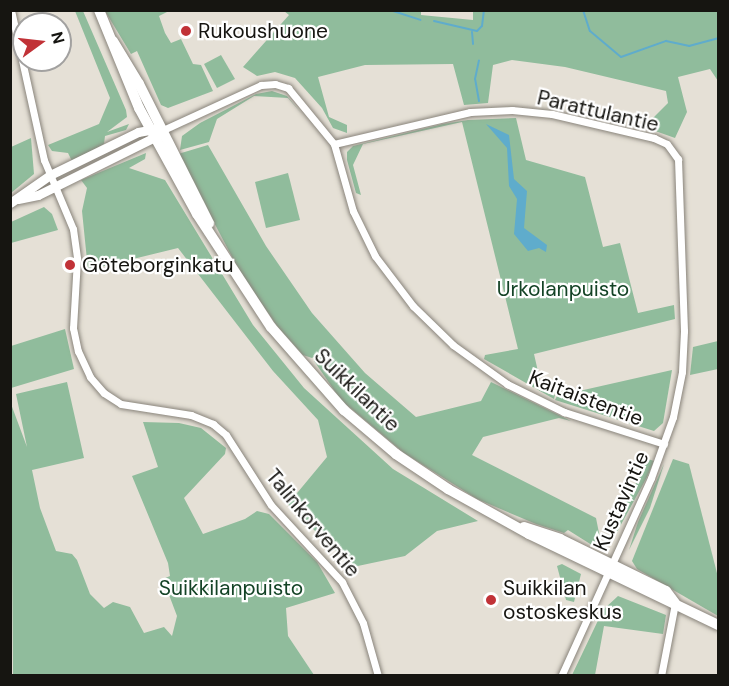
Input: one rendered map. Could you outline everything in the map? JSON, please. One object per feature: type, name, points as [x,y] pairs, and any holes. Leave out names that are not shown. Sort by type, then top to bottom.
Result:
[{"type":"main road","name":"Suikkilantie","points":[[99,10],[155,140],[213,235],[271,327],[344,410],[430,478],[520,526],[560,539],[609,569],[666,591],[675,603],[718,625]]},
{"type":"main road","name":"Suikkilantie","points":[[109,34],[163,130],[213,235]]},
{"type":"street","name":"Talinkorventie","points":[[11,10],[50,174],[76,244],[73,328],[78,351],[90,376],[104,393],[121,404],[199,418],[226,435],[271,505],[342,582],[363,623],[378,675]]},
{"type":"street","name":"Kaitaistentie","points":[[163,130],[247,91],[275,84],[298,96],[334,144],[353,211],[375,256],[413,306],[453,345],[507,384],[564,412],[664,444]]},
{"type":"street","name":"Parattulantie","points":[[334,144],[470,112],[512,110],[552,114],[654,138],[675,153]]},
{"type":"street","points":[[14,201],[50,174],[149,128],[163,130]]},
{"type":"street","points":[[14,201],[56,187],[155,140],[163,130]]},
{"type":"street","name":"Kustavintie","points":[[561,675],[664,444],[682,372],[680,174],[675,153]]},
{"type":"street","points":[[661,675],[675,603]]},
{"type":"green space","points":[[75,11],[83,11],[126,110],[127,117],[107,132],[129,124],[126,130],[105,136],[104,144],[73,163],[68,153],[52,151],[48,145],[99,124],[110,98]]},
{"type":"green space","points":[[105,11],[169,11],[159,16],[165,33],[171,43],[181,39],[193,64],[201,65],[213,91],[168,108],[161,105],[137,51],[131,54]]},
{"type":"green space","points":[[284,11],[421,11],[421,15],[473,20],[473,11],[718,11],[718,81],[710,69],[678,77],[687,112],[675,138],[644,127],[668,103],[666,91],[565,67],[512,60],[493,65],[488,103],[464,105],[453,64],[365,65],[318,77],[329,117],[347,125],[347,133],[333,128],[322,108],[295,78],[275,72],[257,76],[243,67],[289,15]]},
{"type":"green space","points":[[221,55],[235,79],[217,88],[204,64]]},
{"type":"green space","points":[[272,91],[287,96],[302,114],[288,98],[254,96],[217,119],[209,142],[180,150],[182,136],[200,123],[256,94]]},
{"type":"green space","name":"Urkolanpuisto","points":[[516,118],[526,160],[585,177],[603,247],[620,243],[638,313],[674,305],[675,319],[534,354],[542,389],[555,395],[554,399],[484,359],[485,355],[518,349],[462,122],[363,144],[353,165],[361,195],[356,193],[347,160],[347,152],[353,146],[443,124],[468,120]]},
{"type":"green space","points":[[31,138],[34,174],[11,193],[11,147]]},
{"type":"green space","points":[[208,145],[266,246],[312,313],[365,373],[416,417],[481,401],[491,382],[571,421],[559,418],[483,437],[472,455],[596,518],[601,543],[595,547],[568,530],[564,533],[536,524],[477,499],[404,453],[341,400],[314,361],[327,348],[312,358],[303,355],[277,326],[240,272],[178,154]]},
{"type":"green space","name":"Suikkilanpuisto","points":[[146,153],[145,159],[129,168],[165,180],[253,325],[304,388],[393,469],[478,521],[437,531],[405,556],[353,567],[293,510],[288,504],[327,457],[318,420],[273,371],[178,248],[88,270],[82,211],[87,188],[81,180]]},
{"type":"green space","points":[[288,173],[300,220],[266,228],[255,182]]},
{"type":"green space","points":[[44,207],[52,214],[58,230],[11,243],[11,222]]},
{"type":"green space","points":[[65,329],[74,369],[11,388],[11,346]]},
{"type":"green space","points":[[718,341],[718,369],[690,375],[693,347]]},
{"type":"green space","points":[[672,370],[663,423],[654,431],[555,400],[557,396]]},
{"type":"green space","name":"Suikkilanpuisto","points":[[67,382],[84,458],[32,470],[40,508],[56,551],[72,554],[77,560],[90,594],[104,608],[113,602],[130,607],[144,633],[164,627],[172,636],[177,616],[163,579],[170,576],[168,563],[132,476],[158,467],[143,422],[179,423],[201,428],[226,448],[225,454],[184,498],[203,534],[245,519],[257,511],[269,514],[317,562],[335,593],[286,608],[288,636],[314,675],[13,675],[11,404],[27,447],[16,394]]},
{"type":"green space","points":[[648,459],[654,461],[612,541],[608,539]]},
{"type":"green space","points":[[673,459],[689,464],[718,577],[718,616],[637,569],[632,561]]},
{"type":"green space","points":[[664,464],[650,508],[629,550],[638,522]]},
{"type":"green space","points":[[562,564],[581,574],[574,602],[566,600],[557,566]]},
{"type":"green space","points":[[618,596],[666,615],[663,634],[604,626],[595,675],[572,675],[603,610]]},
{"type":"water","points":[[486,124],[509,135],[514,179],[527,191],[524,228],[547,245],[546,252],[539,248],[528,251],[514,234],[517,199],[509,186],[507,148]]},
{"type":"waterway","points":[[390,10],[420,20]]},
{"type":"waterway","points":[[434,21],[477,31],[482,26],[484,10]]},
{"type":"waterway","points":[[583,10],[590,31],[621,57],[666,41],[689,46],[718,38]]},
{"type":"waterway","points":[[472,32],[473,44]]},
{"type":"waterway","points":[[479,60],[475,79],[479,101]]},
{"type":"place","name":"Rukoushuone","points":[[186,31]]},
{"type":"place","name":"Göteborginkatu","points":[[70,265]]},
{"type":"place","name":"Suikkilan ostoskeskus","points":[[491,600]]}]
